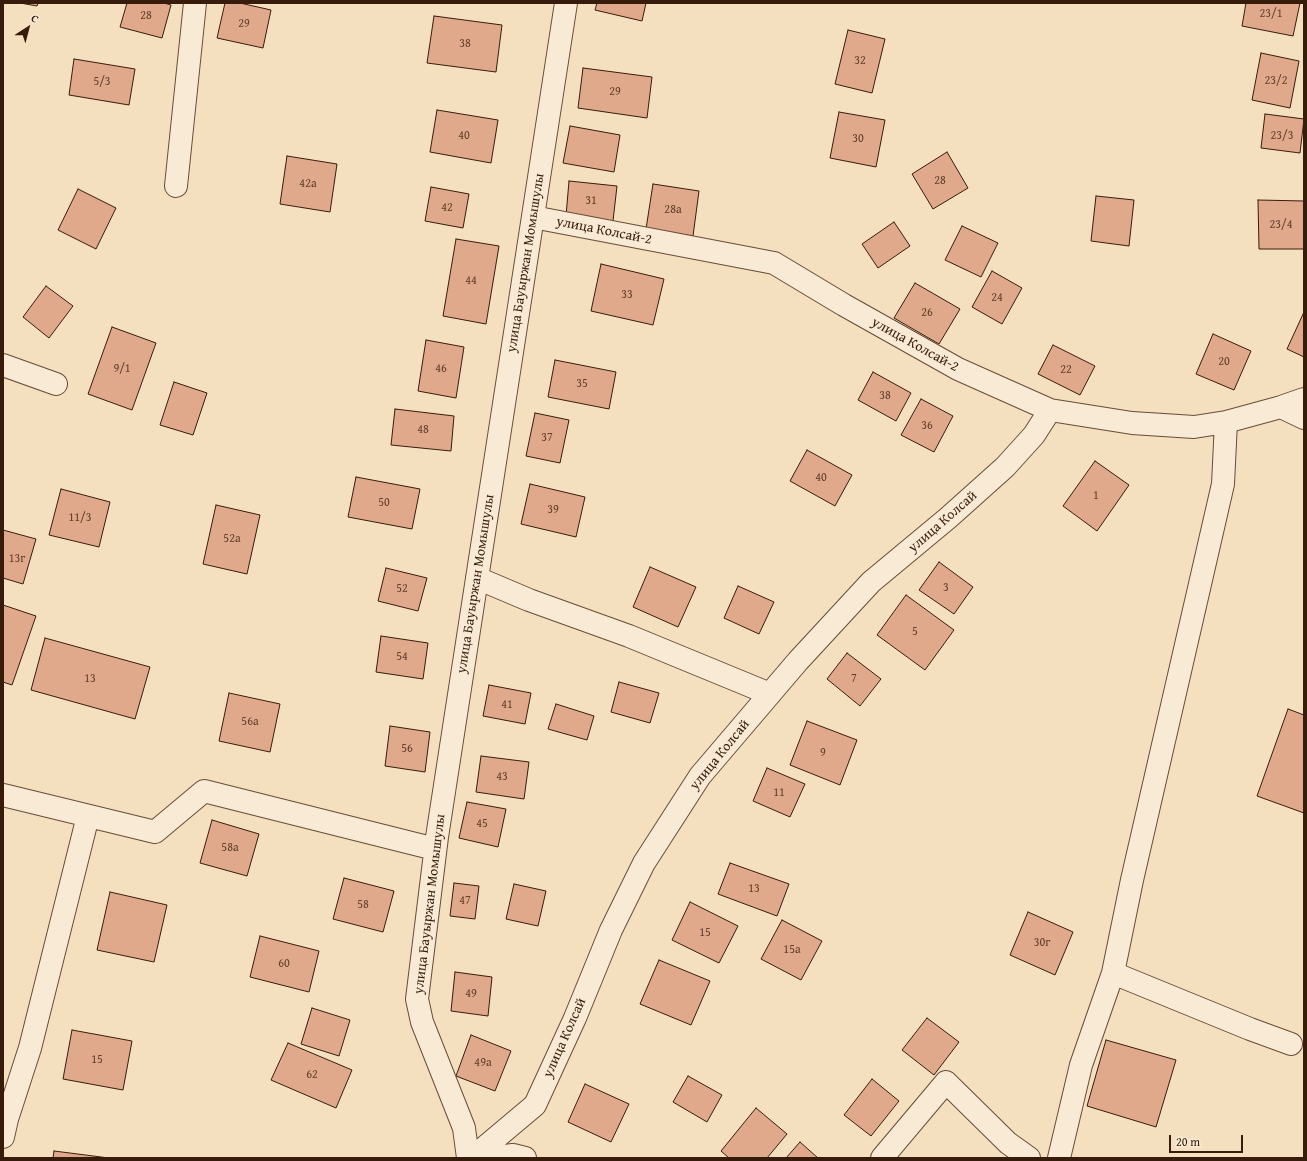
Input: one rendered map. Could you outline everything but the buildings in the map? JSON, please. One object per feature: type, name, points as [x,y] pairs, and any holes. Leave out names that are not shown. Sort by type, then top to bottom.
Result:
[{"type":"street","points":[[176,186],[195,3]]},
{"type":"street","name":"улица Бауыржан Момышулы","points":[[468,1158],[464,1128],[422,1022],[417,999],[435,849],[566,3]]},
{"type":"street","name":"улица Колсай-2","points":[[533,217],[774,263],[844,305],[958,369],[1050,410],[1132,423],[1194,427],[1226,422],[1304,399]]},
{"type":"street","points":[[3,365],[56,384]]},
{"type":"street","points":[[1280,407],[1304,418]]},
{"type":"street","name":"улица Колсай","points":[[472,1158],[535,1106],[575,1018],[611,930],[644,863],[700,776],[798,661],[871,582],[948,518],[1005,467],[1034,435],[1050,410]]},
{"type":"street","points":[[1059,1158],[1081,1065],[1113,973],[1132,880],[1223,484],[1226,422]]},
{"type":"street","points":[[477,578],[529,600],[629,636],[770,694]]},
{"type":"street","points":[[3,796],[155,832],[204,791],[435,849]]},
{"type":"street","points":[[3,1137],[7,1119],[30,1048],[88,816]]},
{"type":"street","points":[[1113,973],[1250,1029],[1291,1044]]},
{"type":"street","points":[[882,1158],[946,1082],[1008,1143],[1029,1158]]},
{"type":"street","points":[[490,1158],[513,1155],[525,1158]]}]
